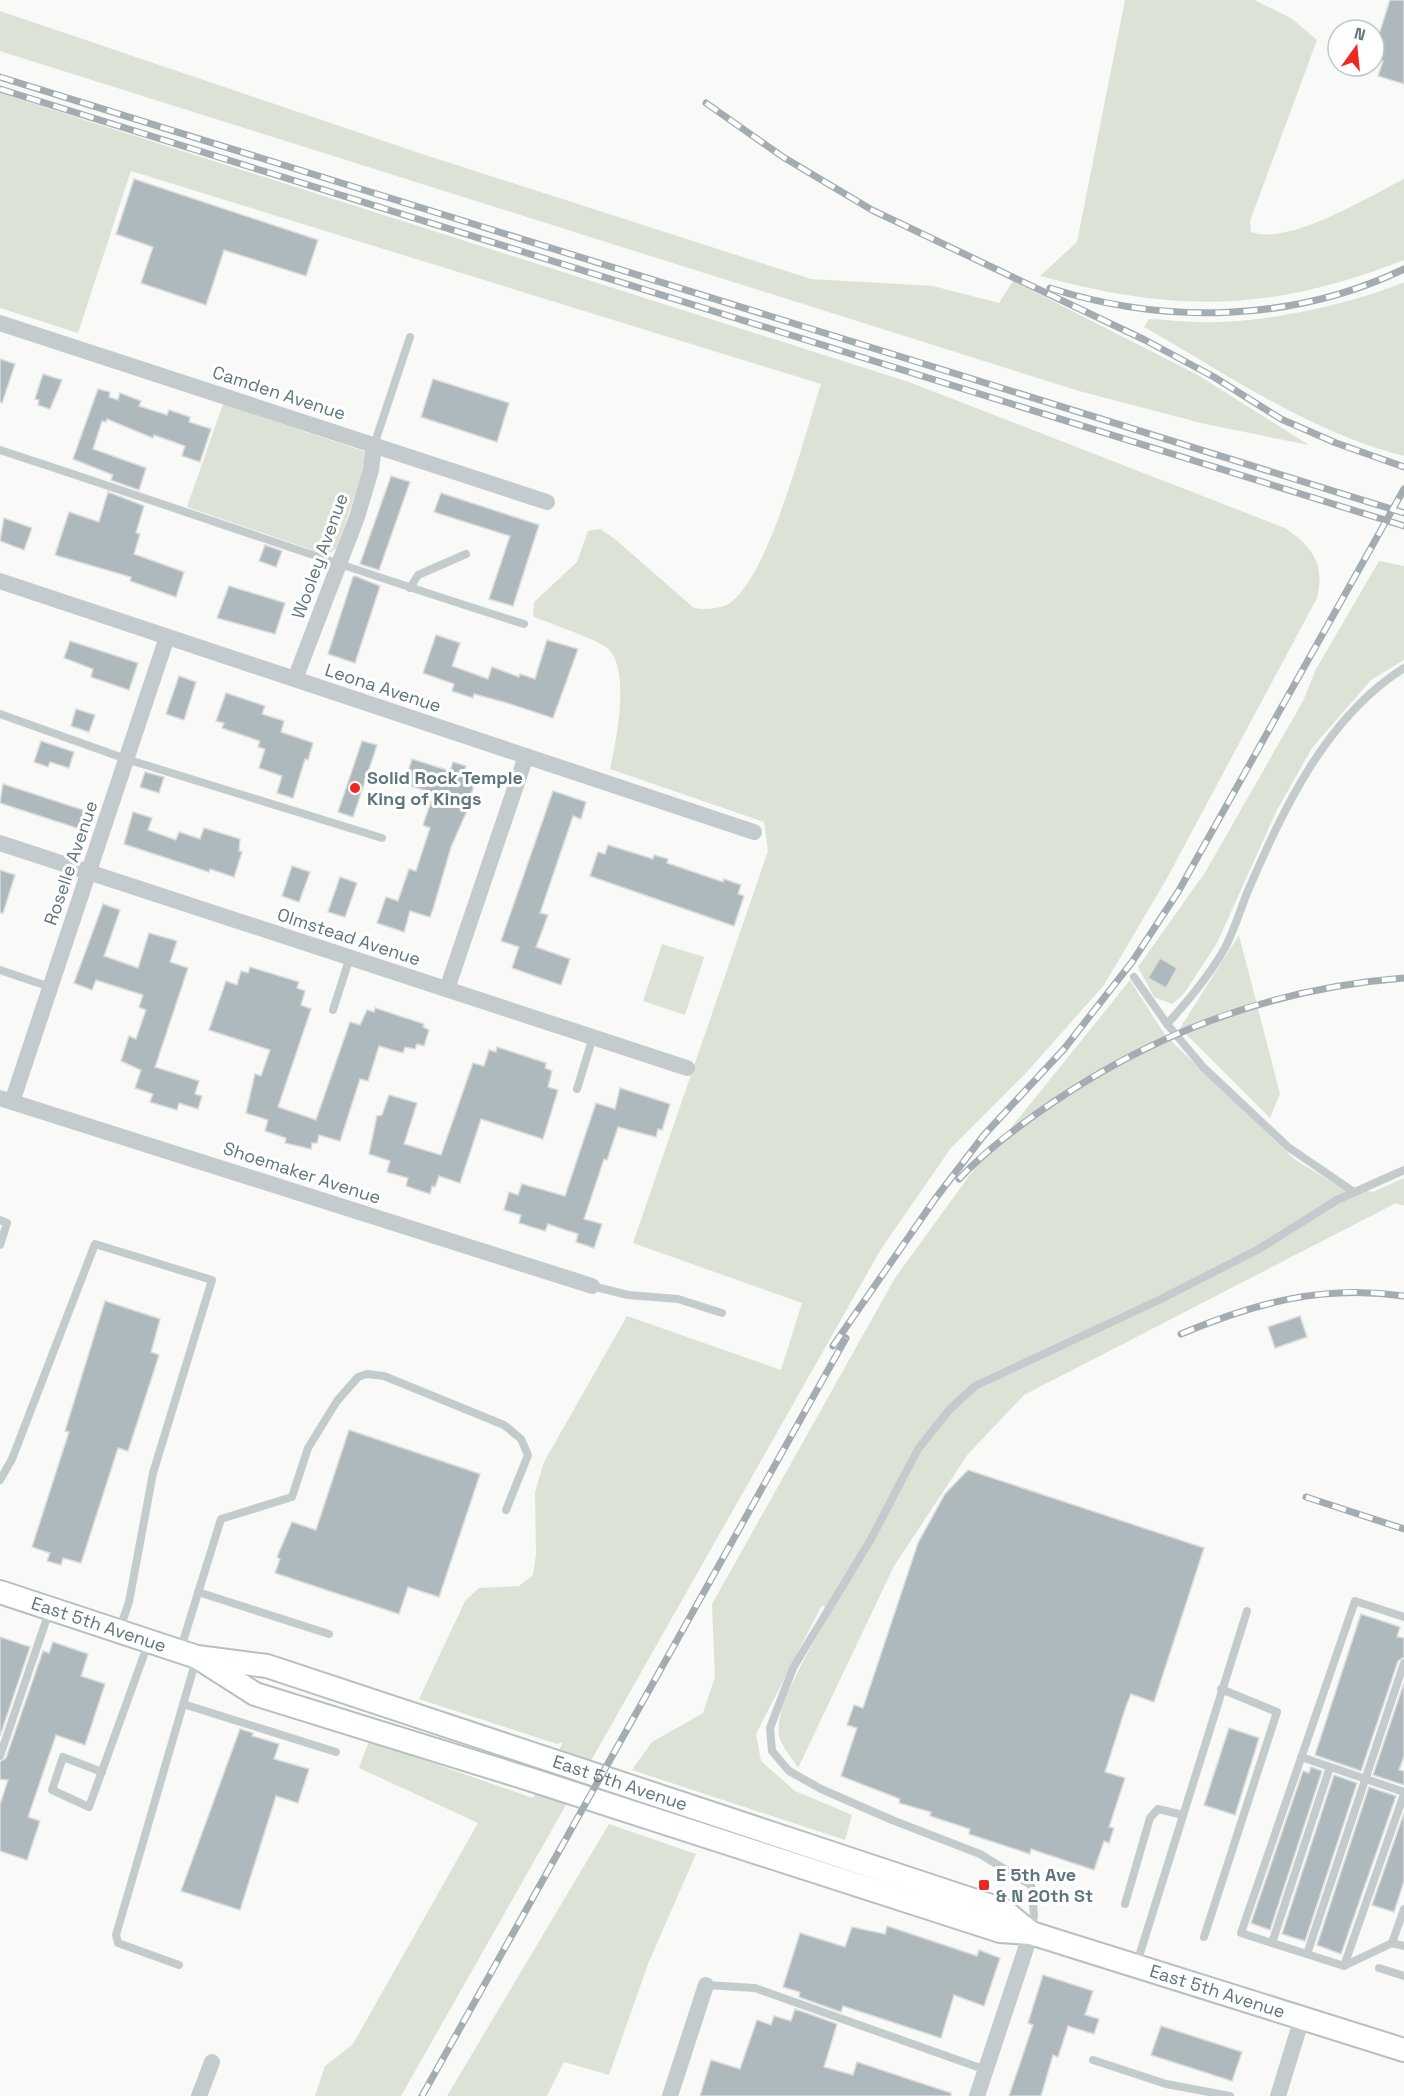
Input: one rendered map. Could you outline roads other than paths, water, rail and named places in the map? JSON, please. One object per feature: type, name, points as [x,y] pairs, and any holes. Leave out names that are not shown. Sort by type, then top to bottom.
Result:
[{"type":"main road","name":"East 5th Avenue","points":[[0,1592],[189,1654],[278,1670],[1003,1910],[1031,1933]]},
{"type":"main road","name":"East 5th Avenue","points":[[189,1654],[255,1694],[529,1779],[1000,1931],[1031,1933],[1404,2050]]},
{"type":"street","name":"Camden Avenue","points":[[0,322],[546,502]]},
{"type":"street","name":"Wooley Avenue","points":[[295,679],[357,517],[370,470],[374,445]]},
{"type":"street","name":"Leona Avenue","points":[[0,581],[754,832]]},
{"type":"street","name":"Roselle Avenue","points":[[6,1100],[50,987],[167,637]]},
{"type":"street","points":[[447,989],[526,756]]},
{"type":"street","name":"Olmstead Avenue","points":[[0,843],[687,1068]]},
{"type":"street","name":"Shoemaker Avenue","points":[[6,1100],[592,1286]]},
{"type":"street","points":[[977,2096],[1031,1933]]},
{"type":"street","points":[[670,2096],[706,1985]]},
{"type":"street","points":[[1278,2096],[1302,2018]]},
{"type":"street","points":[[199,2096],[212,2062]]},
{"type":"lane","points":[[374,445],[410,337]]},
{"type":"lane","points":[[0,450],[289,545],[337,565],[524,624]]},
{"type":"lane","points":[[410,588],[418,575],[466,554]]},
{"type":"lane","points":[[1167,1024],[1199,989],[1224,948],[1280,822],[1310,767],[1366,697],[1383,681],[1404,668]]},
{"type":"lane","points":[[0,714],[126,759],[381,838]]},
{"type":"lane","points":[[333,1010],[350,957]]},
{"type":"lane","points":[[0,970],[50,987]]},
{"type":"lane","points":[[1134,977],[1167,1024],[1203,1067],[1288,1147],[1354,1192]]},
{"type":"lane","points":[[577,1089],[593,1037]]},
{"type":"lane","points":[[1031,1933],[1034,1915],[1031,1885],[980,1854],[892,1820],[821,1789],[789,1771],[772,1751],[770,1728],[793,1668],[871,1539],[918,1449],[949,1410],[975,1386],[1159,1300],[1259,1249],[1354,1192],[1404,1170]]},
{"type":"lane","points":[[0,1220],[7,1222],[0,1245]]},
{"type":"lane","points":[[0,1480],[12,1459],[95,1244],[212,1280],[153,1473],[129,1602],[119,1631]]},
{"type":"lane","points":[[592,1286],[628,1295],[678,1299],[722,1313]]},
{"type":"lane","points":[[179,1965],[118,1943],[116,1935],[183,1704],[198,1592],[221,1519],[292,1497],[308,1448],[337,1401],[358,1377],[367,1374],[384,1376],[504,1425],[521,1439],[528,1455],[506,1510]]},
{"type":"lane","points":[[198,1592],[329,1634]]},
{"type":"lane","points":[[1404,1617],[1355,1601],[1241,1932],[1344,1966],[1392,1943],[1404,1946]]},
{"type":"lane","points":[[0,1756],[50,1608]]},
{"type":"lane","points":[[1136,1966],[1247,1611]]},
{"type":"lane","points":[[102,1772],[63,1757],[52,1790],[89,1807],[102,1772],[149,1641]]},
{"type":"lane","points":[[1307,1954],[1404,1663]]},
{"type":"lane","points":[[1204,1937],[1277,1712],[1221,1689]]},
{"type":"lane","points":[[183,1704],[336,1752]]},
{"type":"lane","points":[[1301,1757],[1404,1793],[1344,1966]]},
{"type":"lane","points":[[1272,1943],[1330,1767]]},
{"type":"lane","points":[[1125,1904],[1150,1818],[1158,1809],[1183,1815]]},
{"type":"lane","points":[[1392,1943],[1404,1909]]},
{"type":"lane","points":[[1379,1968],[1404,1976]]},
{"type":"lane","points":[[706,1985],[755,1988],[986,2070]]},
{"type":"lane","points":[[1094,2060],[1166,2084],[1230,2096]]},
{"type":"railway","points":[[0,77],[1404,513]]},
{"type":"railway","points":[[0,89],[1404,526]]},
{"type":"railway","points":[[706,103],[783,157],[872,210],[1145,340],[1214,377],[1281,419],[1336,443],[1404,467]]},
{"type":"railway","points":[[1050,288],[1094,300],[1138,308],[1184,312],[1229,312],[1274,308],[1318,300],[1362,287],[1404,269]]},
{"type":"railway","points":[[833,1346],[935,1199],[984,1135],[1064,1049],[1132,962],[1178,892],[1404,489]]},
{"type":"railway","points":[[959,1179],[1005,1137],[1055,1101],[1136,1053],[1178,1034],[1221,1017],[1310,991],[1404,978]]},
{"type":"railway","points":[[1181,1334],[1236,1313],[1290,1299],[1345,1293],[1404,1296]]},
{"type":"railway","points":[[422,2096],[846,1338]]},
{"type":"railway","points":[[1306,1497],[1404,1529]]},
{"type":"place","name":"Solid Rock Temple King of Kings","points":[[355,788]]},
{"type":"place","name":"E 5th Ave & N 20th St","points":[[984,1885]]}]
